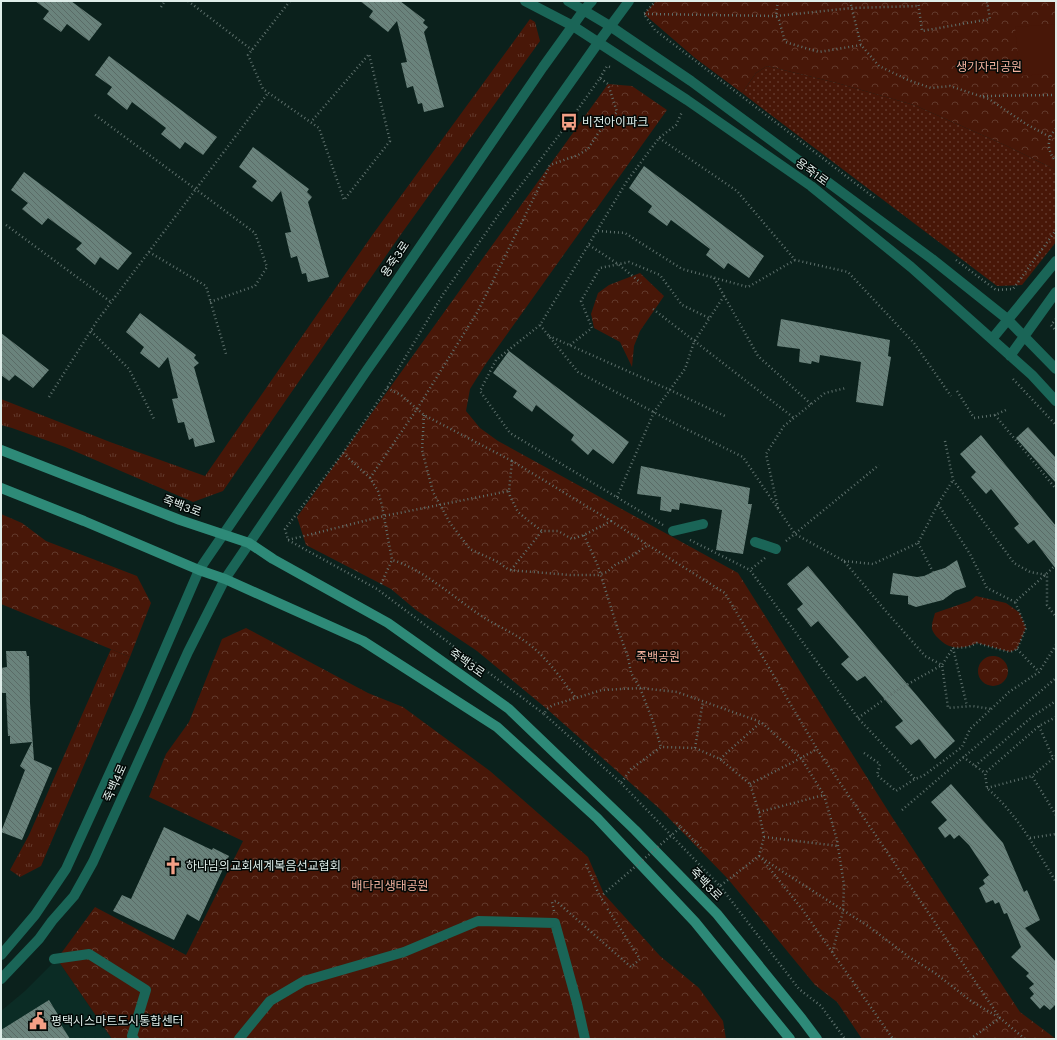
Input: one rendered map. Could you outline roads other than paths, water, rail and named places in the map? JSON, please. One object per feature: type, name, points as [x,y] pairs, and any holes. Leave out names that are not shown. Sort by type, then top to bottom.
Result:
[{"type":"main road","name":"죽백3로","points":[[1,450],[180,520],[249,543],[274,559],[388,623],[509,709],[635,830],[717,914],[817,1039]]},
{"type":"main road","points":[[1,488],[84,521],[199,570],[225,579],[363,641],[497,727],[597,818],[690,916],[790,1039]]},
{"type":"street","name":"용죽1로","points":[[525,1],[574,26],[687,100],[811,186],[911,267],[1032,375],[1056,401]]},
{"type":"street","points":[[568,1],[610,26],[690,81],[932,258],[1008,320],[1056,369]]},
{"type":"street","name":"용죽3로","points":[[199,570],[543,67],[592,1]]},
{"type":"street","name":"죽백4로","points":[[1,979],[40,939],[52,921],[74,896],[93,862],[188,652],[225,579],[367,370],[629,1]]},
{"type":"street","points":[[992,339],[1056,261]]},
{"type":"street","points":[[1010,356],[1056,292]]},
{"type":"street","points":[[673,531],[703,524]]},
{"type":"street","points":[[755,542],[776,549]]},
{"type":"street","name":"죽백4로","points":[[1,955],[35,914],[66,869],[139,710],[199,570]]},
{"type":"street","points":[[239,1039],[270,1001],[304,981],[404,952],[478,921],[556,923],[585,1039]]},
{"type":"street","points":[[54,959],[89,954],[146,990],[132,1036],[134,1039]]},
{"type":"place","name":"비전아이파크","points":[[569,122]]},
{"type":"place","name":"하나님의교회세계복음선교협회","points":[[173,866]]},
{"type":"place","name":"평택시스마트도시통합센터","points":[[38,1021]]},
{"type":"park label","name":"생기자리공원","points":[[989,67]]},
{"type":"park label","name":"죽백공원","points":[[658,657]]},
{"type":"park label","name":"배다리생태공원","points":[[390,886]]}]
